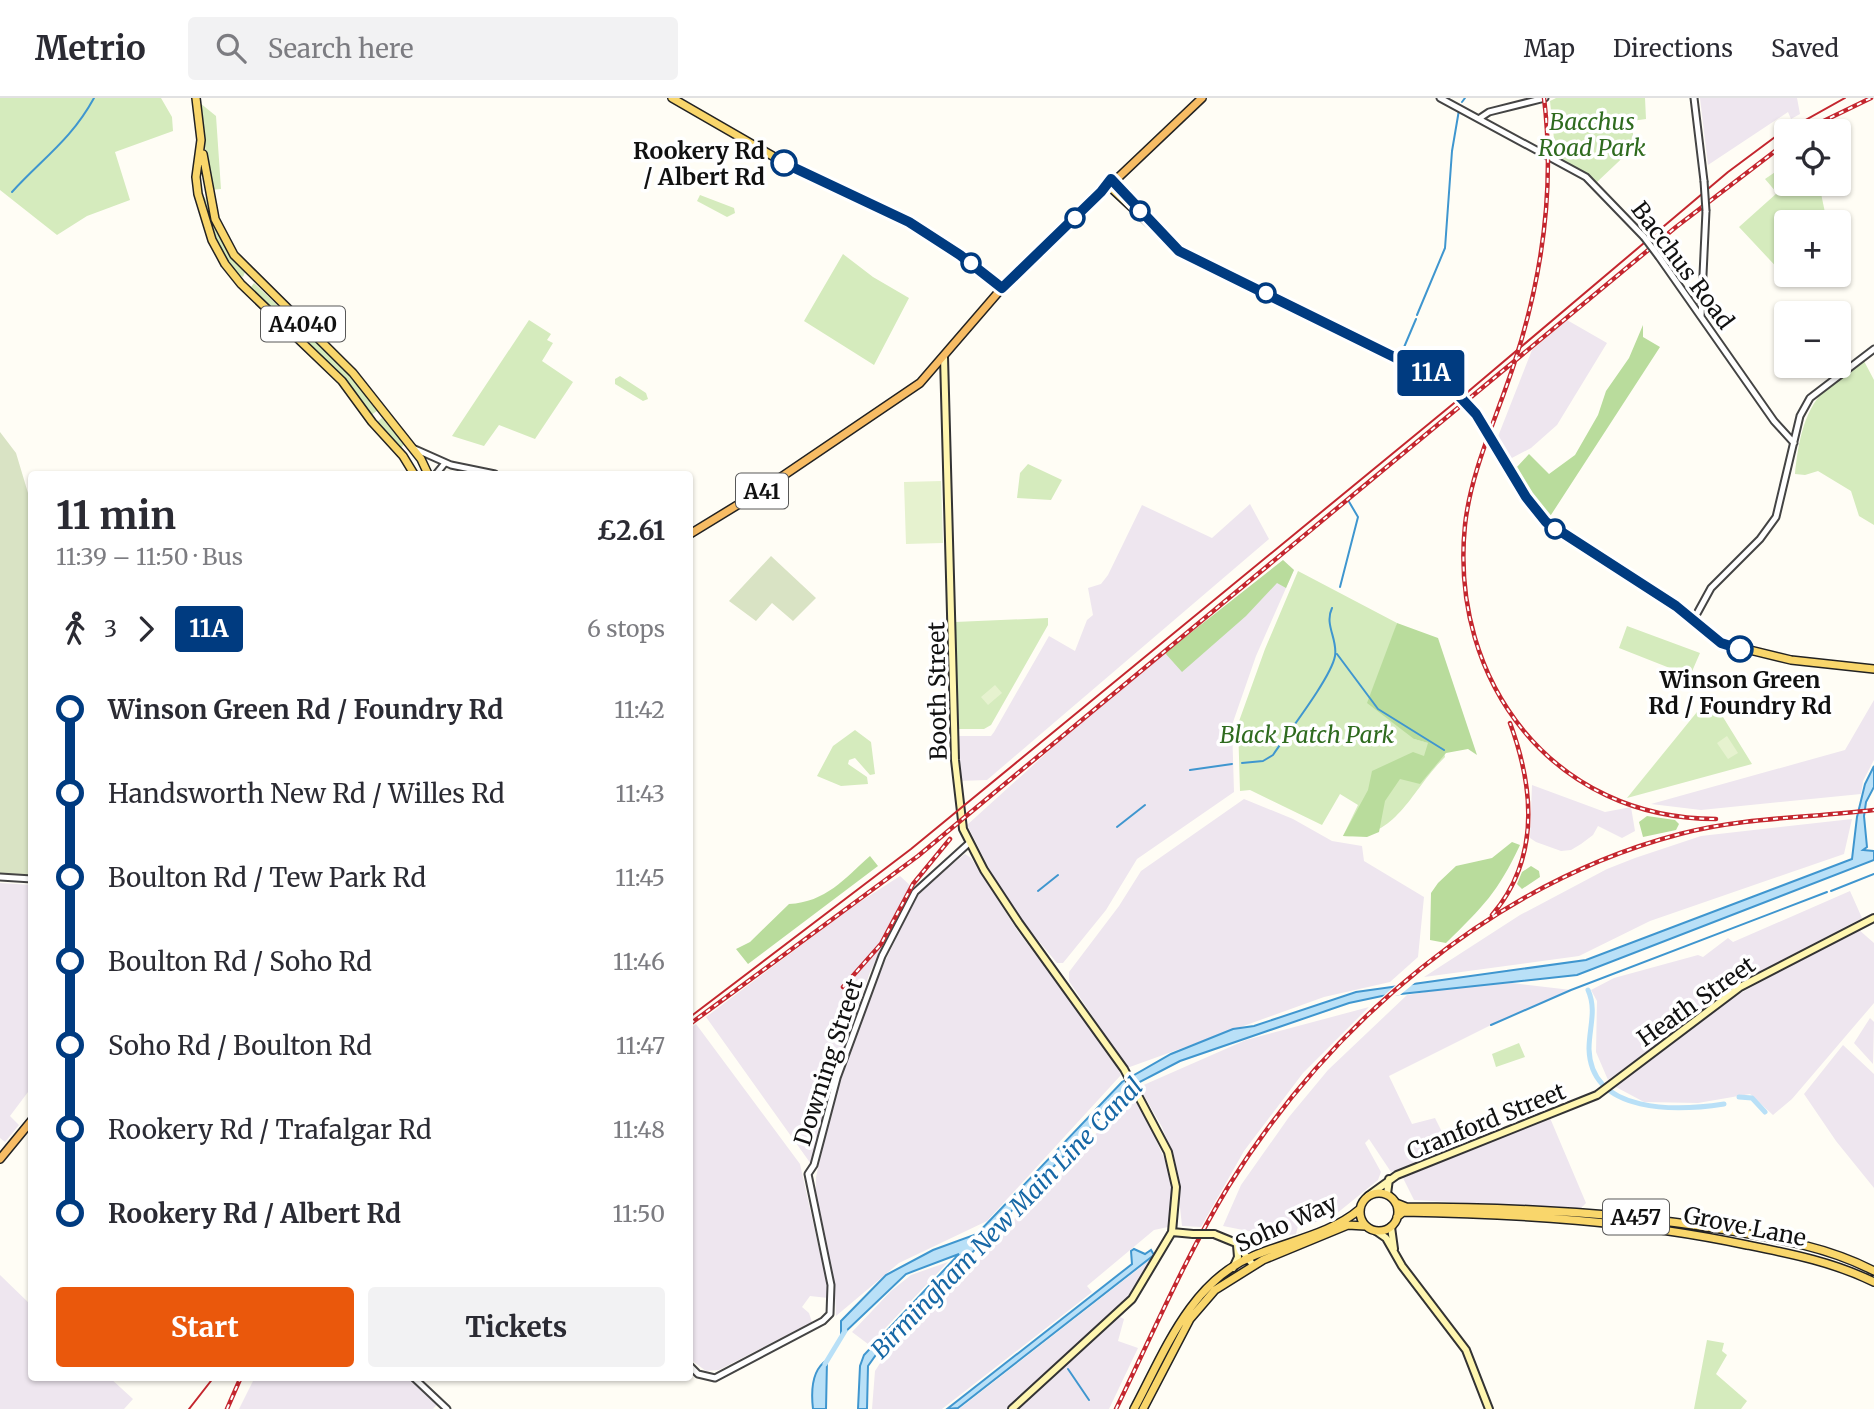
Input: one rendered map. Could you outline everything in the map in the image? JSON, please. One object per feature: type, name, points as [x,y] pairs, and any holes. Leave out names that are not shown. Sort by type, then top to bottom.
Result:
[{"type":"highway","name":"A41","points":[[693,532],[807,461],[913,388],[929,374],[1002,288],[1202,98]]},
{"type":"highway","points":[[0,1159],[28,1126]]},
{"type":"main road","name":"A4040","points":[[195,98],[208,192],[223,237],[252,276],[353,373],[413,448],[427,471]]},
{"type":"main road","points":[[672,98],[790,166],[909,222],[960,255],[1002,288]]},
{"type":"main road","name":"A4040","points":[[201,140],[197,172],[198,194],[212,240],[225,264],[244,286],[342,381],[412,471]]},
{"type":"main road","points":[[197,172],[206,174]]},
{"type":"main road","points":[[1111,182],[1179,251],[1425,369],[1459,393],[1482,424],[1526,497],[1546,522],[1694,619],[1730,647],[1791,660],[1874,669]]},
{"type":"main road","points":[[198,194],[208,192]]},
{"type":"main road","points":[[244,286],[252,276]]},
{"type":"main road","name":"Booth Street","points":[[944,357],[955,760],[959,809],[968,844],[1018,923],[1125,1072],[1160,1135],[1175,1174],[1176,1208],[1172,1232]]},
{"type":"main road","points":[[929,374],[936,372],[946,375]]},
{"type":"main road","points":[[372,422],[383,411]]},
{"type":"main road","points":[[403,456],[413,448]]},
{"type":"main road","name":"Heath Street","points":[[1597,1095],[1740,987],[1874,918]]},
{"type":"main road","name":"Cranford Street","points":[[1368,1196],[1389,1179],[1597,1095]]},
{"type":"main road","name":"Cranford Street","points":[[1387,1194],[1389,1179]]},
{"type":"main road","points":[[1396,1255],[1391,1227],[1397,1217],[1396,1203],[1387,1194],[1377,1192],[1368,1196],[1360,1209],[1366,1226],[1386,1238],[1396,1255],[1466,1350],[1489,1409]]},
{"type":"main road","name":"Grove Lane","points":[[1396,1203],[1406,1207],[1525,1208],[1648,1219],[1797,1244],[1842,1256],[1874,1271]]},
{"type":"main road","name":"Soho Way","points":[[1143,1409],[1177,1341],[1205,1299],[1251,1261],[1342,1222],[1360,1209]]},
{"type":"main road","name":"Grove Lane","points":[[1397,1217],[1404,1212],[1524,1215],[1684,1233],[1798,1254],[1840,1266],[1874,1282]]},
{"type":"main road","name":"Soho Way","points":[[1134,1409],[1194,1303],[1233,1268],[1348,1226],[1366,1226]]},
{"type":"main road","points":[[1376,1231],[1391,1227]]},
{"type":"main road","points":[[1012,1409],[1127,1305],[1172,1232],[1214,1234],[1237,1243],[1251,1261]]},
{"type":"main road","points":[[1233,1268],[1238,1257],[1237,1243]]},
{"type":"main road","points":[[1797,1244],[1798,1254]]},
{"type":"street","name":"Bacchus Road","points":[[1440,98],[1480,118],[1507,137],[1586,177],[1644,237],[1779,429],[1794,443]]},
{"type":"street","points":[[1480,118],[1489,113],[1545,98]]},
{"type":"street","points":[[1694,98],[1706,211],[1701,317]]},
{"type":"street","points":[[1694,619],[1711,588],[1760,539],[1776,517],[1800,416],[1813,395],[1874,349]]},
{"type":"street","points":[[413,448],[445,463],[481,471]]},
{"type":"street","points":[[438,471],[445,463]]},
{"type":"street","name":"Downing Street","points":[[693,1368],[702,1376],[715,1378],[826,1318],[832,1308],[831,1285],[808,1174],[814,1165],[822,1129],[869,987],[909,903],[926,879],[968,844]]},
{"type":"street","points":[[0,877],[28,879]]},
{"type":"street","points":[[417,1381],[447,1409]]},
{"type":"shaded area","points":[[1700,98],[1797,98],[1800,114],[1791,119],[1788,112],[1774,119],[1708,165]]},
{"type":"shaded area","points":[[1567,320],[1607,343],[1557,425],[1531,448],[1510,459],[1497,439],[1532,350]]},
{"type":"shaded area","points":[[1250,504],[1269,539],[987,780],[958,781],[958,736],[991,736],[1049,636],[1075,651],[1087,620],[1093,615],[1088,588],[1101,584],[1108,575],[1142,505],[1212,538]]},
{"type":"shaded area","points":[[1283,560],[1294,570],[1256,656],[1232,725],[1234,792],[1137,859],[1106,910],[1063,963],[1057,963],[1022,921],[992,874],[967,825],[1093,711]]},
{"type":"shaded area","points":[[1874,700],[1874,760],[1863,781],[1861,794],[1701,810],[1651,804],[1845,750]]},
{"type":"shaded area","points":[[1532,785],[1605,812],[1631,807],[1635,831],[1622,838],[1598,826],[1593,835],[1571,850],[1561,851],[1536,842],[1530,838]]},
{"type":"shaded area","points":[[1244,799],[1293,819],[1332,841],[1362,846],[1364,861],[1424,897],[1418,957],[1390,982],[1324,997],[1127,1068],[1069,981],[1069,972],[1119,906],[1141,871]]},
{"type":"shaded area","points":[[1852,819],[1844,854],[1650,921],[1579,956],[1424,977],[1520,915],[1607,869],[1635,858],[1701,836]]},
{"type":"shaded area","points":[[965,854],[971,858],[1017,930],[1112,1057],[1121,1075],[987,1221],[899,1263],[836,1316],[835,1295],[816,1193],[816,1177],[833,1103],[870,993],[918,892]]},
{"type":"shaded area","points":[[900,876],[913,888],[870,972],[836,1070],[811,1164],[706,1017],[852,907]]},
{"type":"shaded area","points":[[0,883],[28,885],[28,1092],[10,1116],[19,1125],[5,1142],[0,1138]]},
{"type":"shaded area","points":[[1850,891],[1862,918],[1750,977],[1608,1080],[1596,1052],[1597,1001],[1591,990],[1614,978],[1698,955],[1703,957],[1728,938],[1733,942]]},
{"type":"shaded area","points":[[1858,929],[1874,943],[1874,1003],[1792,1099],[1773,1115],[1750,1094],[1698,1103],[1644,1102],[1614,1086],[1735,996]]},
{"type":"shaded area","points":[[1512,983],[1571,990],[1491,1025],[1389,1076],[1412,1124],[1435,1118],[1450,1148],[1391,1172],[1369,1139],[1365,1143],[1381,1172],[1378,1180],[1336,1214],[1308,1225],[1310,1208],[1303,1207],[1296,1234],[1278,1237],[1223,1226],[1241,1185],[1289,1117],[1328,1070],[1407,995],[1468,985]]},
{"type":"shaded area","points":[[1369,1007],[1303,1073],[1244,1151],[1201,1227],[1182,1226],[1175,1160],[1162,1127],[1139,1087],[1246,1040]]},
{"type":"shaded area","points":[[1870,1018],[1874,1022],[1873,1064],[1854,1043]]},
{"type":"shaded area","points":[[696,1024],[800,1164],[828,1289],[828,1298],[810,1296],[802,1307],[809,1313],[812,1322],[719,1370],[706,1371],[693,1361],[693,1026]]},
{"type":"shaded area","points":[[1843,1045],[1874,1074],[1874,1188],[1836,1141],[1804,1094]]},
{"type":"shaded area","points":[[1132,1096],[1145,1116],[1169,1169],[1172,1198],[1168,1227],[1154,1230],[1087,1286],[1092,1292],[942,1409],[872,1409],[875,1371],[888,1351]]},
{"type":"shaded area","points":[[1550,1118],[1586,1203],[1580,1209],[1414,1200],[1402,1176]]},
{"type":"shaded area","points":[[1151,1259],[1124,1303],[1007,1409],[959,1409]]},
{"type":"shaded area","points":[[948,1262],[873,1341],[868,1344],[852,1332],[891,1291],[911,1275]]},
{"type":"shaded area","points":[[0,1275],[28,1302],[28,1381],[113,1381],[133,1399],[124,1409],[0,1409]]},
{"type":"shaded area","points":[[1120,1317],[1124,1319],[1118,1341],[1138,1348],[1109,1409],[1017,1409]]},
{"type":"shaded area","points":[[253,1381],[417,1381],[439,1402],[433,1409],[239,1409]]},
{"type":"green space","points":[[0,98],[161,98],[172,117],[173,131],[115,152],[130,200],[87,216],[57,235],[0,190]]},
{"type":"green space","name":"Bacchus Road Park","points":[[1556,98],[1645,98],[1646,119],[1632,121],[1634,147],[1597,182],[1556,158],[1550,101]]},
{"type":"green space","points":[[200,103],[216,116],[221,189],[210,190]]},
{"type":"green space","points":[[1774,173],[1774,190],[1765,179]]},
{"type":"green space","points":[[700,195],[734,208],[735,213],[727,217],[697,201]]},
{"type":"green space","points":[[1774,196],[1822,196],[1824,210],[1774,210],[1774,264],[1739,227]]},
{"type":"green space","points":[[205,197],[214,225],[229,253],[245,272],[243,277],[227,264],[220,254],[202,198]]},
{"type":"green space","points":[[843,254],[873,277],[909,298],[874,365],[804,321]]},
{"type":"green space","points":[[254,283],[350,374],[377,411],[371,415],[347,383],[257,294],[251,287]]},
{"type":"green space","points":[[529,320],[551,334],[547,340],[553,343],[542,361],[573,382],[535,439],[499,425],[484,446],[452,436]]},
{"type":"green space","points":[[1643,325],[1643,337],[1660,347],[1549,518],[1516,468],[1529,454],[1549,474],[1575,455],[1598,415],[1606,391],[1629,358]]},
{"type":"green space","points":[[1864,361],[1874,380],[1874,525],[1859,516],[1851,491],[1818,471],[1805,475],[1795,474],[1801,436],[1812,407],[1832,382],[1838,378],[1851,378],[1851,369]]},
{"type":"green space","points":[[620,376],[646,393],[648,399],[643,401],[615,384],[615,379]]},
{"type":"green space","points":[[382,418],[404,444],[402,447],[398,447],[377,422]]},
{"type":"green space","points":[[0,432],[16,453],[28,493],[28,877],[0,875]]},
{"type":"green space","points":[[1028,464],[1062,480],[1051,500],[1017,498],[1020,473]]},
{"type":"green space","points":[[941,481],[943,543],[906,544],[904,482]]},
{"type":"green space","points":[[771,556],[816,598],[793,621],[772,603],[756,621],[729,601]]},
{"type":"green space","points":[[1283,560],[1294,570],[1286,588],[1277,583],[1246,616],[1182,672],[1165,653]]},
{"type":"green space","name":"Black Patch Park","points":[[1298,571],[1397,623],[1393,638],[1414,739],[1443,747],[1445,757],[1401,811],[1377,830],[1361,835],[1343,836],[1358,805],[1340,794],[1322,825],[1250,790],[1240,791],[1238,724],[1265,649]]},
{"type":"green space","points":[[1048,618],[1048,625],[991,725],[984,729],[958,729],[955,622]]},
{"type":"green space","points":[[1397,623],[1438,638],[1477,755],[1468,749],[1446,753],[1420,784],[1400,779],[1385,801],[1379,832],[1367,837],[1343,836],[1368,790],[1372,771],[1413,752],[1424,756],[1428,743],[1414,739],[1367,703]]},
{"type":"green space","points":[[1627,626],[1700,653],[1690,676],[1619,648]]},
{"type":"green space","points":[[995,685],[1002,693],[988,705],[981,697]]},
{"type":"green space","points":[[1710,696],[1752,764],[1627,798]]},
{"type":"green space","points":[[855,730],[871,742],[875,774],[870,775],[855,758],[849,760],[848,764],[867,777],[868,784],[841,786],[817,776],[833,746]]},
{"type":"green space","points":[[1727,736],[1738,753],[1728,759],[1717,743]]},
{"type":"green space","points":[[1647,816],[1675,820],[1679,824],[1676,830],[1643,837],[1639,822]]},
{"type":"green space","points":[[1512,842],[1520,845],[1489,898],[1446,943],[1430,940],[1431,893],[1438,883],[1456,866],[1492,858]]},
{"type":"green space","points":[[870,856],[878,866],[748,964],[736,949],[750,942],[789,904],[824,894]]},
{"type":"green space","points":[[1531,866],[1539,871],[1540,877],[1522,889],[1517,884],[1522,872]]},
{"type":"green space","points":[[1519,1043],[1525,1057],[1496,1067],[1492,1054]]},
{"type":"green space","points":[[1707,1340],[1724,1343],[1722,1351],[1727,1355],[1716,1374],[1747,1401],[1741,1409],[1694,1409]]},
{"type":"water","points":[[1874,766],[1874,787],[1866,802],[1864,816],[1867,847],[1863,850],[1874,851],[1874,860],[1577,975],[1382,996],[1349,1003],[1180,1061],[1128,1088],[878,1352],[868,1366],[867,1409],[858,1409],[860,1366],[864,1355],[959,1254],[906,1274],[841,1336],[841,1321],[886,1275],[933,1250],[977,1234],[1122,1082],[1171,1054],[1233,1029],[1254,1026],[1356,992],[1586,960],[1852,859],[1857,817],[1865,784]]},
{"type":"water","points":[[1134,1249],[1145,1254],[1151,1250],[1154,1255],[958,1408],[947,1409],[1132,1264],[1131,1251]]},
{"type":"water","points":[[827,1360],[826,1409],[813,1409],[812,1389],[815,1375]]},
{"type":"pier","points":[[1417,981],[1400,995],[1380,999],[1398,983]]},
{"type":"waterway","points":[[12,192],[76,126],[94,98]]},
{"type":"waterway","points":[[1462,102],[1465,98]]},
{"type":"waterway","points":[[1417,315],[1445,248],[1452,151],[1459,110]]},
{"type":"waterway","points":[[1402,352],[1416,319]]},
{"type":"waterway","points":[[1340,587],[1358,517],[1348,500]]},
{"type":"waterway","points":[[1242,763],[1263,761],[1273,755],[1326,678],[1335,656],[1330,626],[1332,608]]},
{"type":"waterway","points":[[1337,654],[1378,709],[1444,750]]},
{"type":"waterway","points":[[1190,770],[1232,764]]},
{"type":"waterway","points":[[1117,827],[1145,805]]},
{"type":"waterway","points":[[1831,891],[1874,874]]},
{"type":"waterway","points":[[1038,891],[1058,875]]},
{"type":"waterway","points":[[1491,1025],[1571,990],[1827,892]]},
{"type":"waterway","points":[[1588,990],[1592,1012],[1589,1049],[1594,1071],[1605,1086],[1621,1097],[1640,1104],[1684,1108],[1724,1104]]},
{"type":"waterway","points":[[1739,1097],[1752,1098],[1765,1112]]},
{"type":"waterway","points":[[825,1364],[845,1331]]},
{"type":"waterway","points":[[1068,1369],[1089,1400]]},
{"type":"tram line","points":[[693,1015],[911,849],[1470,390],[1728,172],[1775,137],[1845,98]]},
{"type":"tram line","points":[[189,1409],[211,1381]]},
{"type":"railway","points":[[1544,98],[1547,199],[1539,266],[1524,332],[1485,444],[1468,504],[1465,525],[1465,583],[1475,637],[1495,687],[1524,731],[1561,767],[1606,795],[1658,813],[1716,819]]},
{"type":"railway","points":[[1828,119],[1871,98]]},
{"type":"railway","points":[[693,1022],[918,856],[1676,227],[1774,152]]},
{"type":"railway","points":[[1492,915],[1508,893],[1518,871],[1528,822],[1524,773],[1510,723]]},
{"type":"railway","points":[[1116,1409],[1197,1241],[1228,1187],[1269,1127],[1315,1070],[1366,1017],[1422,968],[1481,924],[1545,887],[1611,857],[1704,828],[1874,810]]},
{"type":"railway","points":[[843,987],[881,944],[913,884],[950,839]]},
{"type":"railway","points":[[227,1409],[239,1381]]},
{"type":"bus line","name":"11A","points":[[784,163],[909,222],[960,255],[1002,288],[1108,185],[1111,179],[1179,251],[1438,376],[1459,393],[1476,414],[1526,497],[1546,522],[1676,606],[1721,643],[1740,649]]},
{"type":"place","name":"Rookery Rd / Albert Rd","points":[[784,163]]},
{"type":"place","name":"Winson Green Rd / Foundry Rd","points":[[1740,649]]},
{"type":"water label","name":"Birmingham New Main Line Canal","points":[[1007,1218]]}]
